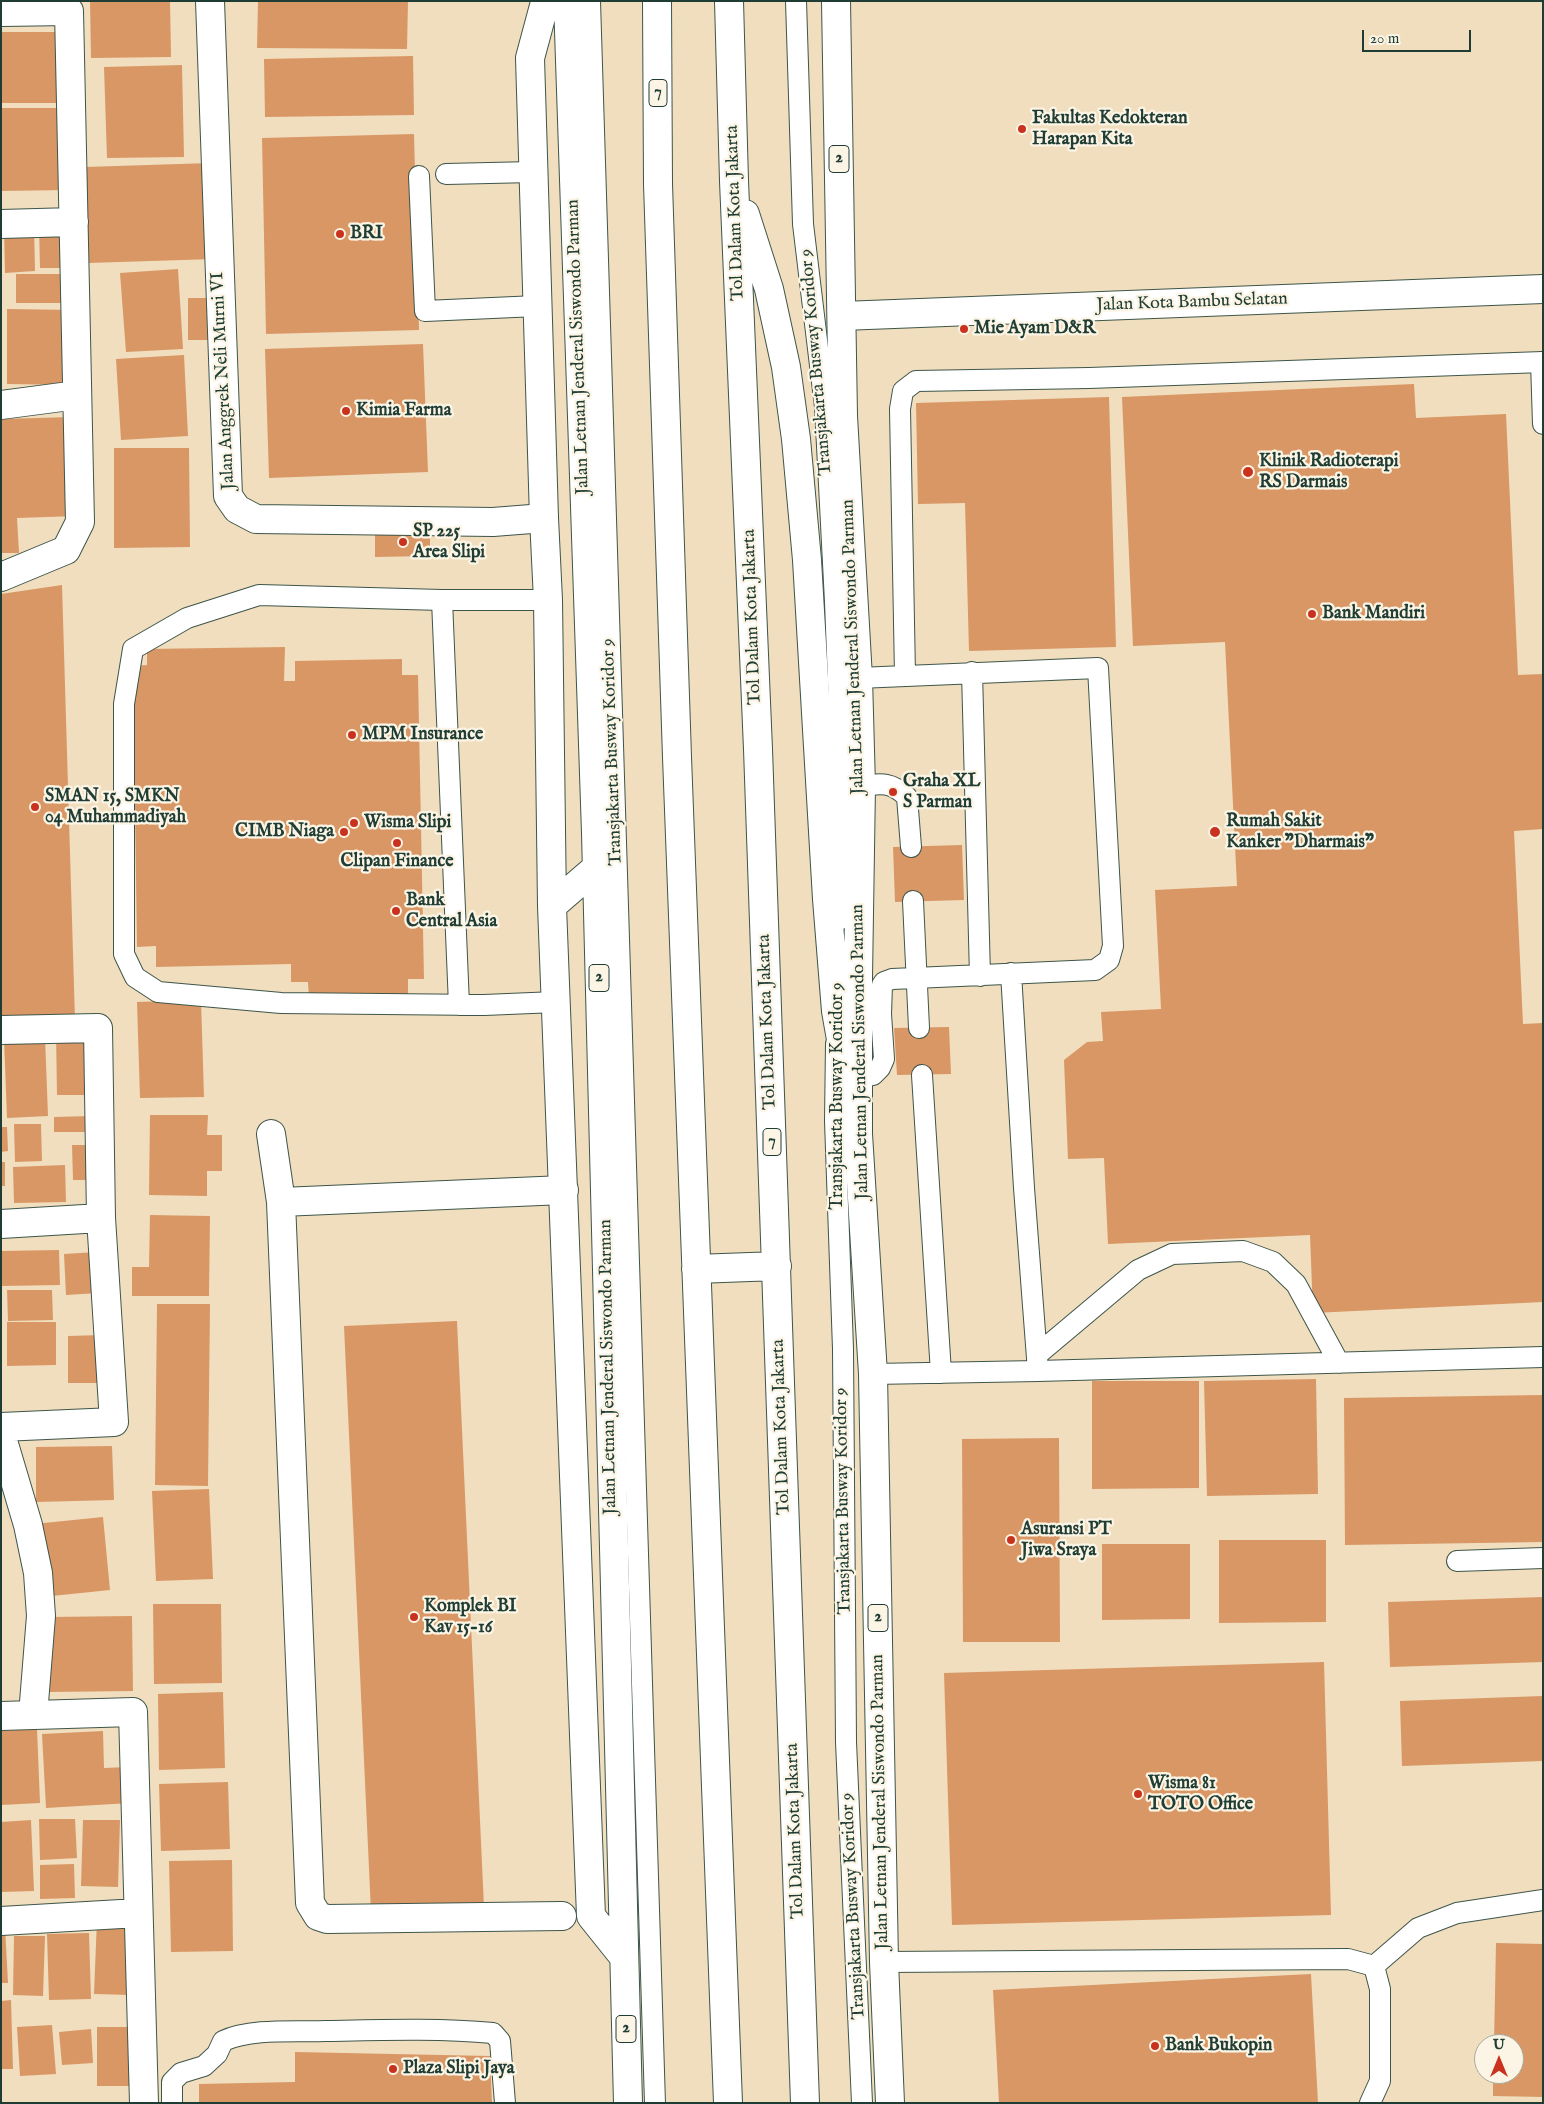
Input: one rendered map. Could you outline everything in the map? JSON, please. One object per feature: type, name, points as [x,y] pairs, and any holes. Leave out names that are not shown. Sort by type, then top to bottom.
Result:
[{"type":"main road","name":"Jalan Anggrek Neli Murni VI","points":[[210,1],[228,496],[237,509],[256,519],[493,522],[544,518]]},
{"type":"main road","points":[[547,1],[530,58],[548,600],[552,906],[591,1916],[623,1956]]},
{"type":"main road","name":"Jalan Letnan Jenderal Siswondo Parman","points":[[568,1],[596,833],[628,2103]]},
{"type":"main road","name":"7","points":[[657,1],[659,194],[696,1269],[728,2103]]},
{"type":"main road","name":"Tol Dalam Kota Jakarta","points":[[729,1],[734,181],[777,1266],[805,2103]]},
{"type":"main road","name":"Jalan Letnan Jenderal Siswondo Parman","points":[[836,1],[843,416],[858,678],[861,786],[858,1134],[873,1374],[884,1962],[890,2103]]},
{"type":"main road","points":[[1,12],[69,11],[80,522],[66,550],[1,577]]},
{"type":"main road","points":[[734,181],[769,289],[786,367],[796,438],[807,560],[827,899],[836,1011],[858,1134]]},
{"type":"main road","points":[[1,224],[74,222]]},
{"type":"main road","name":"Jalan Kota Bambu Selatan","points":[[842,316],[1543,289]]},
{"type":"main road","points":[[1,405],[77,395]]},
{"type":"main road","points":[[552,807],[596,833]]},
{"type":"main road","points":[[552,906],[596,868]]},
{"type":"main road","points":[[1,1030],[98,1028],[101,1218],[114,1422],[1,1427]]},
{"type":"main road","points":[[271,1134],[281,1202],[310,1903],[318,1916],[327,1919],[562,1916]]},
{"type":"main road","points":[[281,1202],[564,1190]]},
{"type":"main road","points":[[1,1224],[101,1218]]},
{"type":"main road","points":[[696,1269],[777,1266]]},
{"type":"main road","points":[[1,1434],[28,1525],[38,1573],[41,1616],[32,1715]]},
{"type":"main road","points":[[1,1716],[134,1712],[144,2103]]},
{"type":"main road","points":[[1,1921],[138,1913]]},
{"type":"lane","name":"Transjakarta Busway Koridor 9","points":[[590,1],[656,2103]]},
{"type":"lane","name":"Transjakarta Busway Koridor 9","points":[[796,1],[804,224],[825,407],[843,800],[836,1011],[835,1121],[843,1350],[846,1742],[862,2103]]},
{"type":"lane","points":[[446,174],[533,172]]},
{"type":"lane","points":[[419,176],[425,310],[537,306]]},
{"type":"lane","points":[[905,675],[900,409],[903,391],[916,381],[1099,377],[1542,362],[1543,424]]},
{"type":"lane","points":[[548,600],[442,600],[259,595],[187,618],[133,649],[124,704],[124,954],[135,977],[158,992],[282,1003],[459,1005],[556,1002]]},
{"type":"lane","points":[[442,600],[459,1005]]},
{"type":"lane","points":[[858,678],[1098,668],[1113,946],[1109,960],[1095,970],[892,979],[884,982],[882,986],[881,1014],[884,1059],[880,1068],[873,1075],[858,1078]]},
{"type":"lane","points":[[972,672],[980,976]]},
{"type":"lane","points":[[861,786],[878,783],[896,786],[907,796],[911,847]]},
{"type":"lane","points":[[913,901],[915,978],[919,1028]]},
{"type":"lane","points":[[1011,973],[1024,1188],[1038,1363]]},
{"type":"lane","points":[[922,1075],[941,1373]]},
{"type":"lane","points":[[1038,1363],[1138,1270],[1172,1254],[1243,1251],[1273,1262],[1296,1284],[1339,1363]]},
{"type":"lane","points":[[873,1374],[941,1373],[1038,1363],[1339,1363],[1543,1357]]},
{"type":"lane","points":[[1457,1561],[1543,1558]]},
{"type":"lane","points":[[1374,1966],[1418,1928],[1457,1913],[1543,1900]]},
{"type":"lane","points":[[884,1962],[1348,1959],[1374,1966]]},
{"type":"lane","points":[[1370,2103],[1380,2081],[1380,1989],[1374,1966]]},
{"type":"lane","points":[[172,2103],[172,2082],[181,2073],[204,2066],[217,2054],[224,2041],[236,2035],[378,2030],[493,2034],[500,2041],[505,2103]]},
{"type":"building","points":[[90,1],[170,1],[171,57],[91,58]]},
{"type":"building","points":[[258,1],[408,1],[407,49],[257,48]]},
{"type":"building","points":[[1,32],[65,32],[65,103],[1,103]]},
{"type":"building","points":[[413,56],[414,115],[265,117],[264,59]]},
{"type":"building","points":[[182,65],[184,157],[107,158],[104,67]]},
{"type":"building","points":[[1,108],[68,108],[68,190],[1,191]]},
{"type":"building","name":"BRI","points":[[414,134],[419,330],[266,334],[262,138]]},
{"type":"building","points":[[211,163],[214,259],[88,263],[85,167]]},
{"type":"building","points":[[66,224],[67,268],[40,268],[39,225]]},
{"type":"building","points":[[34,225],[35,271],[5,273],[4,227]]},
{"type":"building","points":[[178,269],[183,349],[126,352],[120,273]]},
{"type":"building","points":[[16,274],[67,274],[68,303],[16,303]]},
{"type":"building","points":[[188,298],[208,298],[209,340],[188,340]]},
{"type":"building","points":[[7,309],[74,310],[73,385],[7,384]]},
{"type":"building","name":"Kimia Farma","points":[[423,344],[428,472],[269,478],[265,349]]},
{"type":"building","points":[[184,355],[188,436],[121,440],[116,359]]},
{"type":"building","points":[[1414,384],[1416,418],[1506,414],[1518,675],[1543,674],[1543,829],[1514,831],[1523,1024],[1543,1023],[1543,1302],[1313,1313],[1310,1235],[1108,1244],[1104,1158],[1068,1159],[1064,1060],[1087,1042],[1103,1041],[1101,1012],[1161,1009],[1155,890],[1237,886],[1225,642],[1133,646],[1122,397]]},
{"type":"building","points":[[1109,397],[1116,647],[969,651],[965,503],[918,504],[916,403]]},
{"type":"building","points":[[72,417],[77,516],[17,518],[19,553],[1,553],[1,419]]},
{"type":"building","points":[[114,448],[189,448],[190,547],[114,548]]},
{"type":"building","name":"SP 225 Area Slipi","points":[[375,528],[430,528],[430,556],[375,557]]},
{"type":"building","name":"SMAN 15, SMKN 04 Muhammadiyah","points":[[62,585],[75,1020],[1,1020],[1,594]]},
{"type":"building","points":[[285,647],[284,681],[295,681],[295,661],[402,659],[402,675],[418,675],[424,979],[408,979],[408,997],[309,999],[308,982],[291,982],[291,964],[156,967],[156,946],[137,947],[133,666],[147,665],[147,649]]},
{"type":"building","points":[[962,845],[964,900],[895,902],[893,847]]},
{"type":"building","points":[[201,1000],[204,1097],[140,1098],[137,1002]]},
{"type":"building","points":[[949,1027],[951,1074],[897,1075],[894,1028]]},
{"type":"building","points":[[87,1031],[88,1095],[57,1095],[56,1032]]},
{"type":"building","points":[[45,1037],[48,1116],[7,1118],[4,1039]]},
{"type":"building","points":[[150,1115],[208,1115],[207,1135],[222,1135],[222,1171],[207,1171],[207,1196],[149,1195]]},
{"type":"building","points":[[92,1116],[93,1132],[54,1132],[54,1117]]},
{"type":"building","points":[[14,1124],[41,1124],[42,1161],[15,1162]]},
{"type":"building","points":[[1,1127],[7,1127],[8,1151],[1,1152]]},
{"type":"building","points":[[72,1145],[97,1145],[98,1180],[73,1180]]},
{"type":"building","points":[[1,1162],[5,1162],[5,1186],[1,1186]]},
{"type":"building","points":[[65,1165],[66,1202],[14,1203],[13,1167]]},
{"type":"building","points":[[150,1215],[210,1216],[209,1296],[132,1296],[132,1267],[149,1267]]},
{"type":"building","points":[[59,1250],[60,1285],[1,1286],[1,1251]]},
{"type":"building","points":[[97,1252],[98,1293],[66,1295],[64,1254]]},
{"type":"building","points":[[7,1290],[52,1290],[53,1320],[8,1321]]},
{"type":"building","points":[[157,1304],[210,1304],[208,1486],[155,1485]]},
{"type":"building","name":"Komplek BI Kav 15-16","points":[[457,1321],[484,1907],[371,1912],[344,1326]]},
{"type":"building","points":[[7,1322],[56,1322],[56,1365],[7,1366]]},
{"type":"building","points":[[102,1335],[103,1383],[68,1383],[68,1336]]},
{"type":"building","points":[[1316,1379],[1318,1494],[1207,1496],[1204,1381]]},
{"type":"building","points":[[1092,1381],[1199,1381],[1199,1488],[1092,1489]]},
{"type":"building","points":[[1543,1395],[1543,1542],[1345,1545],[1344,1398]]},
{"type":"building","name":"Asuransi PT Jiwa Sraya","points":[[1059,1438],[1060,1642],[963,1642],[962,1439]]},
{"type":"building","points":[[112,1446],[114,1500],[36,1502],[36,1447]]},
{"type":"building","points":[[209,1489],[213,1579],[156,1581],[152,1491]]},
{"type":"building","points":[[103,1517],[110,1590],[42,1597],[34,1524]]},
{"type":"building","points":[[1219,1540],[1326,1540],[1326,1622],[1219,1623]]},
{"type":"building","points":[[1102,1544],[1190,1544],[1190,1619],[1102,1620]]},
{"type":"building","points":[[1543,1597],[1543,1662],[1390,1667],[1388,1602]]},
{"type":"building","points":[[153,1604],[221,1604],[222,1683],[154,1684]]},
{"type":"building","points":[[132,1616],[133,1691],[49,1692],[48,1617]]},
{"type":"building","name":"Wisma 81 TOTO Office","points":[[1324,1662],[1331,1915],[952,1925],[944,1673]]},
{"type":"building","points":[[223,1692],[225,1768],[159,1770],[158,1694]]},
{"type":"building","points":[[1543,1696],[1543,1761],[1402,1766],[1400,1701]]},
{"type":"building","points":[[37,1729],[40,1803],[1,1805],[1,1731]]},
{"type":"building","points":[[103,1731],[104,1768],[128,1767],[130,1803],[46,1808],[42,1734]]},
{"type":"building","points":[[228,1782],[230,1849],[161,1851],[159,1784]]},
{"type":"building","points":[[39,1819],[75,1819],[77,1858],[40,1860]]},
{"type":"building","points":[[31,1820],[34,1891],[1,1892],[1,1822]]},
{"type":"building","points":[[83,1820],[120,1820],[118,1887],[81,1886]]},
{"type":"building","points":[[232,1860],[233,1951],[171,1952],[169,1861]]},
{"type":"building","points":[[74,1864],[75,1898],[40,1899],[40,1865]]},
{"type":"building","points":[[97,1919],[134,1920],[131,1995],[94,1994]]},
{"type":"building","points":[[1,1926],[5,1926],[8,1983],[1,1983]]},
{"type":"building","points":[[89,1933],[91,1999],[49,2000],[47,1934]]},
{"type":"building","points":[[14,1936],[45,1936],[43,1996],[13,1995]]},
{"type":"building","points":[[1496,1943],[1543,1944],[1543,2097],[1493,2096],[1493,2084],[1524,2084],[1524,2034],[1494,2034]]},
{"type":"building","name":"Bank Bukopin","points":[[1311,1974],[1318,2103],[999,2103],[993,1990]]},
{"type":"building","points":[[11,2000],[13,2069],[1,2069],[1,2001]]},
{"type":"building","points":[[52,2025],[56,2074],[20,2076],[17,2027]]},
{"type":"building","points":[[97,2027],[137,2027],[137,2086],[97,2086]]},
{"type":"building","points":[[91,2029],[93,2063],[62,2065],[59,2032]]},
{"type":"building","name":"Plaza Slipi Jaya","points":[[295,2052],[490,2056],[492,2103],[199,2103],[199,2084],[295,2082]]},
{"type":"place","name":"Fakultas Kedokteran Harapan Kita","points":[[1022,129]]},
{"type":"place","name":"BRI","points":[[340,234]]},
{"type":"place","name":"Mie Ayam D&R","points":[[964,329]]},
{"type":"place","name":"Kimia Farma","points":[[346,411]]},
{"type":"place","name":"Klinik Radioterapi RS Darmais","points":[[1248,472]]},
{"type":"place","name":"SP 225 Area Slipi","points":[[403,542]]},
{"type":"place","name":"Bank Mandiri","points":[[1312,614]]},
{"type":"place","name":"MPM Insurance","points":[[352,735]]},
{"type":"place","name":"Graha XL S Parman","points":[[893,792]]},
{"type":"place","name":"SMAN 15, SMKN 04 Muhammadiyah","points":[[35,807]]},
{"type":"place","name":"Wisma Slipi","points":[[354,823]]},
{"type":"place","name":"CIMB Niaga","points":[[344,832]]},
{"type":"place","name":"Rumah Sakit Kanker \"Dharmais\"","points":[[1215,832]]},
{"type":"place","name":"Clipan Finance","points":[[397,843]]},
{"type":"place","name":"Bank Central Asia","points":[[396,911]]},
{"type":"place","name":"Asuransi PT Jiwa Sraya","points":[[1011,1540]]},
{"type":"place","name":"Komplek BI Kav 15-16","points":[[414,1617]]},
{"type":"place","name":"Wisma 81 TOTO Office","points":[[1138,1794]]},
{"type":"place","name":"Bank Bukopin","points":[[1155,2046]]},
{"type":"place","name":"Plaza Slipi Jaya","points":[[393,2069]]}]
